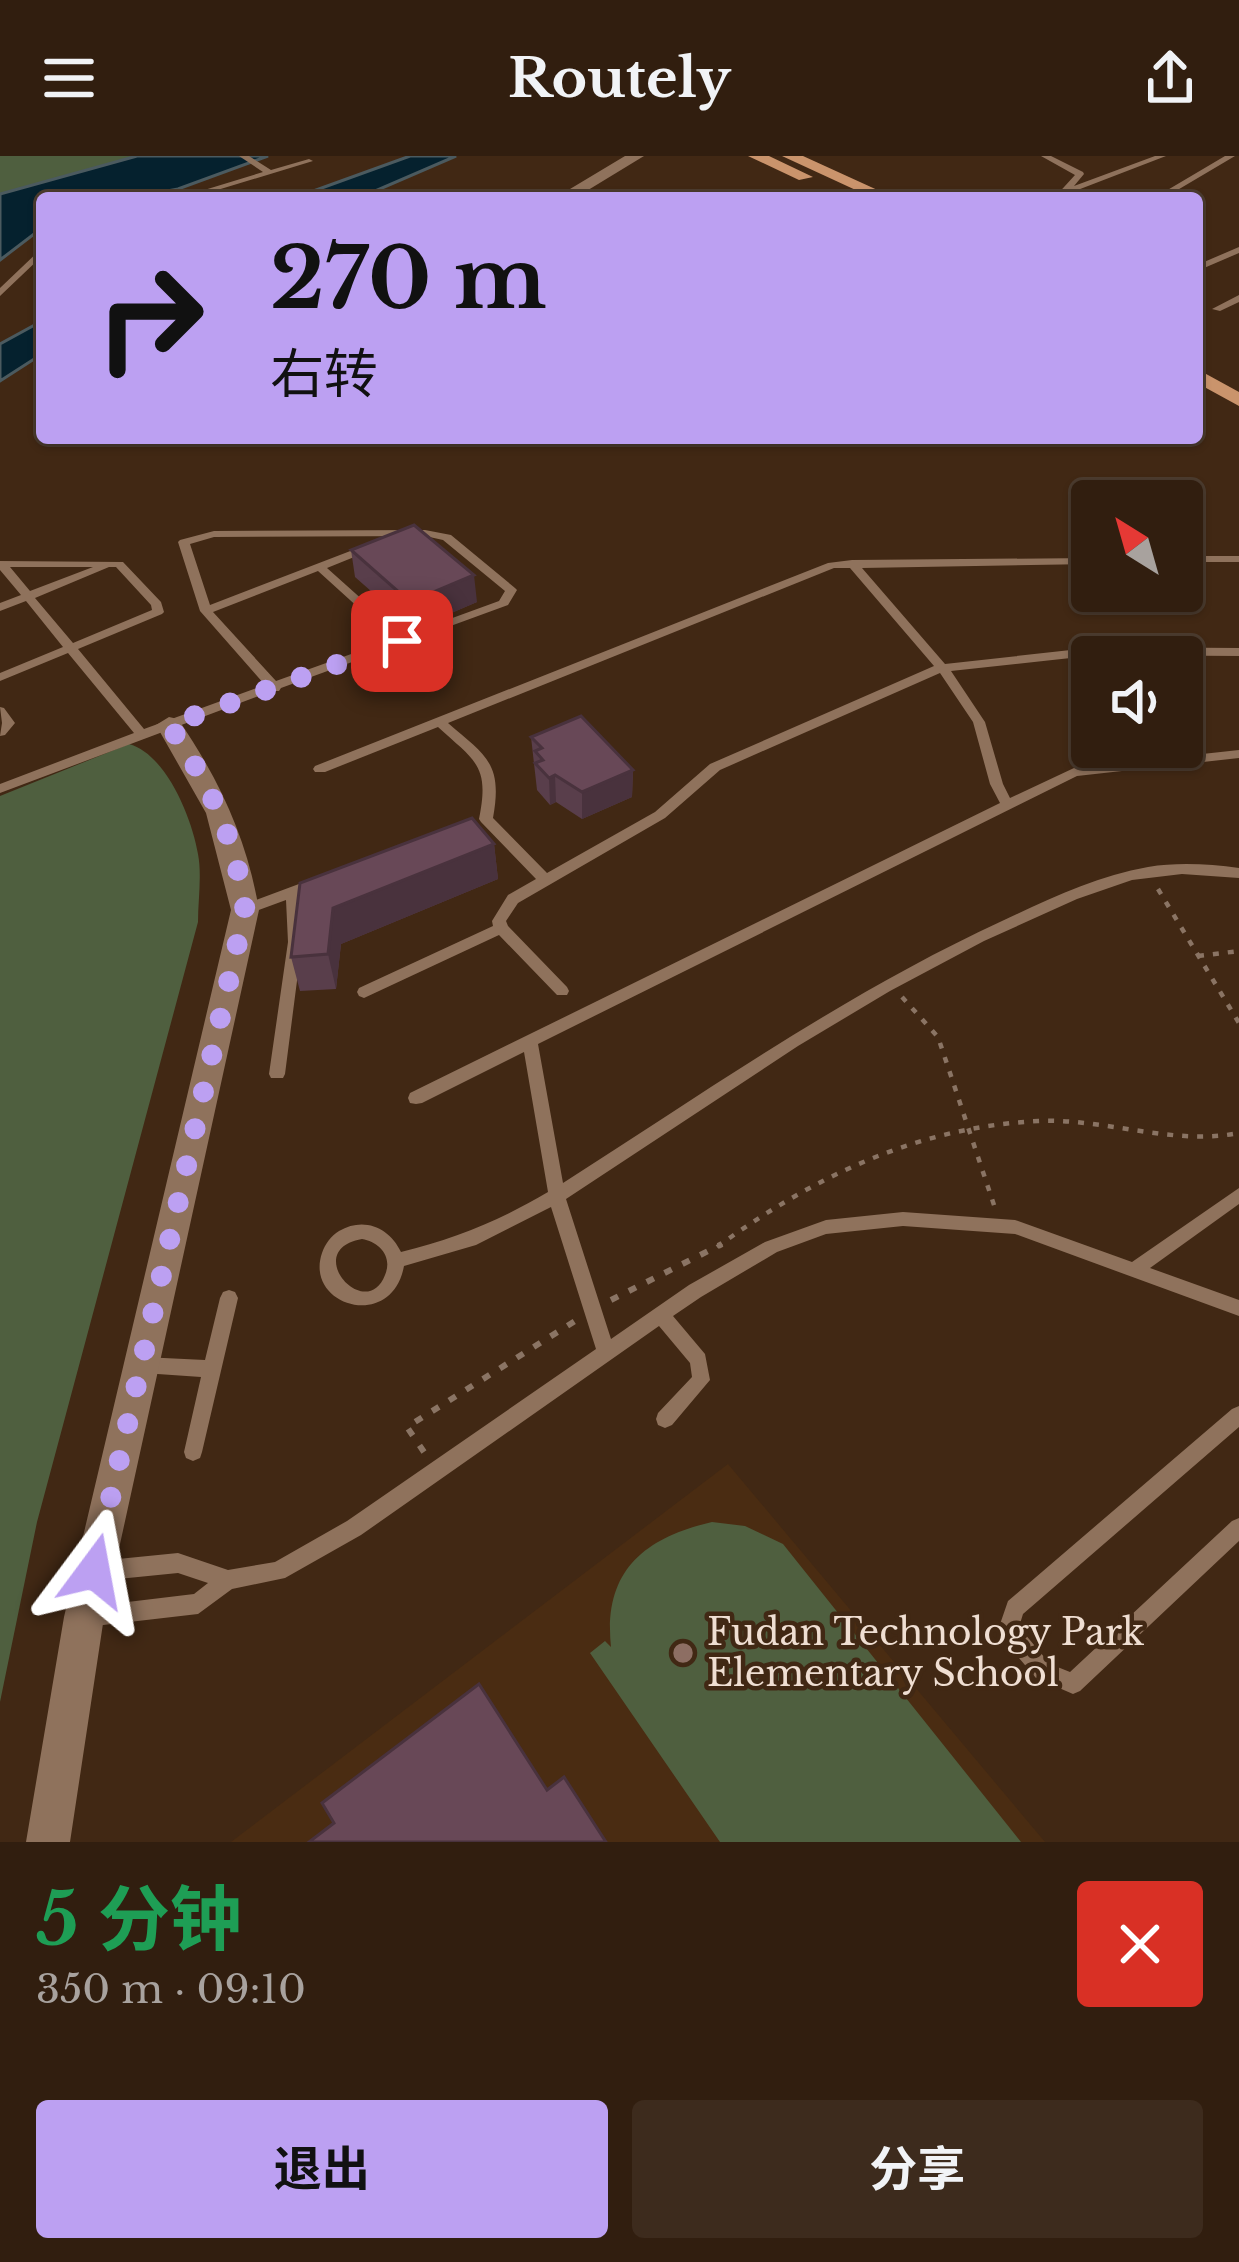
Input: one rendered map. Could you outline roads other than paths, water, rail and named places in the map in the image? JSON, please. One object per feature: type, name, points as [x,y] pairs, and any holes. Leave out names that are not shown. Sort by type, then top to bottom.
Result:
[{"type":"main road","points":[[755,156],[838,192]]},
{"type":"main road","points":[[790,156],[873,192]]},
{"type":"main road","points":[[1203,355],[1239,376]]},
{"type":"main road","points":[[1203,379],[1239,400]]},
{"type":"street","points":[[573,192],[636,156]]},
{"type":"street","points":[[48,1842],[84,1617],[245,910],[237,855],[217,802],[155,729]]},
{"type":"lane","points":[[1046,156],[1078,170],[1072,189]]},
{"type":"lane","points":[[1067,192],[1162,156]]},
{"type":"lane","points":[[1168,192],[1231,156]]},
{"type":"lane","points":[[248,159],[271,173]]},
{"type":"lane","points":[[203,192],[309,161]]},
{"type":"lane","points":[[1203,265],[1239,250]]},
{"type":"lane","points":[[0,293],[36,257]]},
{"type":"lane","points":[[1217,309],[1239,298]]},
{"type":"lane","points":[[206,611],[368,549],[378,533]]},
{"type":"lane","points":[[0,789],[155,729],[275,688],[504,603],[511,590],[447,537],[378,533],[195,537],[183,550],[206,611],[275,688]]},
{"type":"lane","points":[[1203,559],[1239,559]]},
{"type":"lane","points":[[320,769],[832,565],[1071,561]]},
{"type":"lane","points":[[852,563],[941,668],[981,724],[996,764],[995,785],[1007,804]]},
{"type":"lane","points":[[0,564],[119,565],[157,604],[158,612],[6,675],[0,658]]},
{"type":"lane","points":[[0,564],[70,650],[155,729]]},
{"type":"lane","points":[[0,607],[112,564]]},
{"type":"lane","points":[[320,567],[402,641]]},
{"type":"lane","points":[[562,991],[501,928],[499,922],[513,899],[542,877],[659,815],[715,767],[941,668],[1097,651],[1239,652]]},
{"type":"lane","points":[[0,711],[9,723],[0,732]]},
{"type":"lane","points":[[438,720],[490,771],[494,784],[486,819]]},
{"type":"lane","points":[[416,1098],[1007,804],[1090,768],[1239,754]]},
{"type":"lane","points":[[486,819],[542,877]]},
{"type":"lane","points":[[466,827],[486,819]]},
{"type":"lane","points":[[399,1260],[483,1238],[557,1198],[767,1056],[889,985],[1040,910],[1148,872],[1198,868],[1239,873]]},
{"type":"lane","points":[[245,910],[330,878]]},
{"type":"lane","points":[[277,1074],[295,942],[292,892]]},
{"type":"lane","points":[[364,992],[501,928]]},
{"type":"lane","points":[[530,1042],[557,1198],[607,1354]]},
{"type":"lane","points":[[1137,1268],[1239,1195]]},
{"type":"lane","points":[[94,1571],[178,1562],[229,1580],[278,1571],[310,1556],[661,1315],[771,1247],[826,1227],[903,1219],[1000,1226],[1137,1268],[1239,1308]]},
{"type":"lane","points":[[194,1452],[230,1298]]},
{"type":"lane","points":[[661,1315],[700,1360],[701,1380],[664,1419]]},
{"type":"lane","points":[[140,1365],[213,1369]]},
{"type":"lane","points":[[1239,1415],[1015,1608],[1008,1630],[1043,1671],[1073,1684],[1239,1528]]},
{"type":"lane","points":[[84,1617],[178,1609],[215,1595],[229,1580]]},
{"type":"water","points":[[137,156],[268,156],[162,192],[36,192],[36,233],[0,260],[0,194]]},
{"type":"water","points":[[410,156],[456,156],[373,192],[311,192]]},
{"type":"water","points":[[36,324],[36,358],[0,381],[0,344]]},
{"type":"place","name":"Fudan Technology Park Elementary School","points":[[683,1653]]}]
